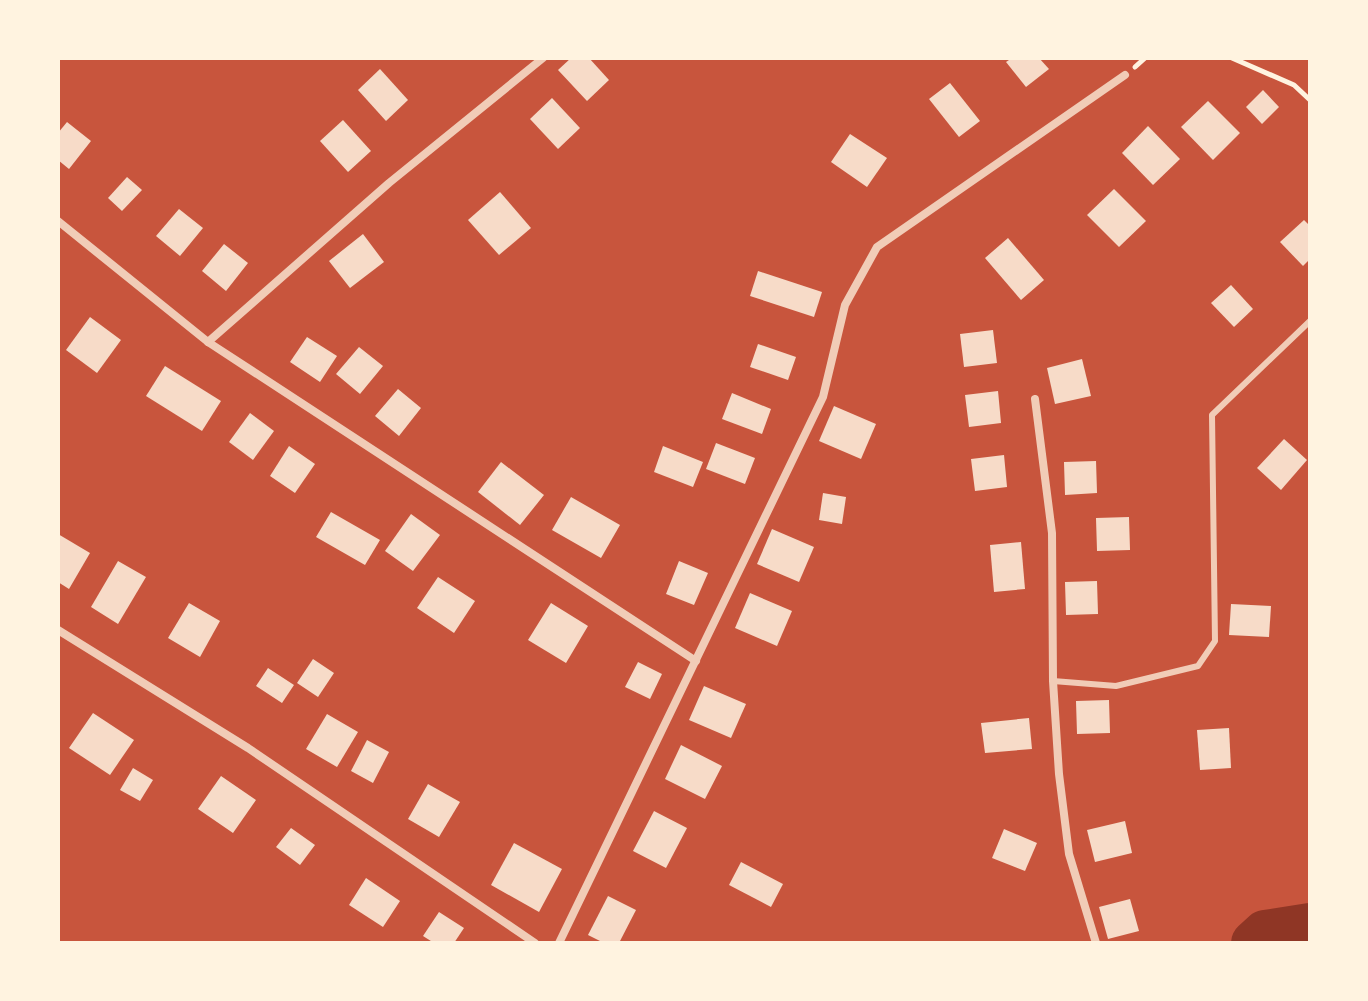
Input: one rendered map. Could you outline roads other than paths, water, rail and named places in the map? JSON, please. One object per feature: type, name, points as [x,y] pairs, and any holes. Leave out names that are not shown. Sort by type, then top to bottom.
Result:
[{"type":"street","points":[[208,342],[389,183],[543,58]]},
{"type":"street","points":[[559,943],[823,397],[845,305],[877,247],[1006,154],[1125,75]]},
{"type":"street","points":[[58,221],[208,342],[696,661]]},
{"type":"street","points":[[1035,399],[1052,533],[1053,681],[1059,774],[1069,854],[1096,943]]},
{"type":"street","points":[[58,630],[248,748],[535,943]]},
{"type":"lane","points":[[1053,681],[1116,686],[1198,666],[1215,641],[1212,415],[1310,321]]},
{"type":"waterway","points":[[1254,943],[1265,933],[1310,926]]}]
